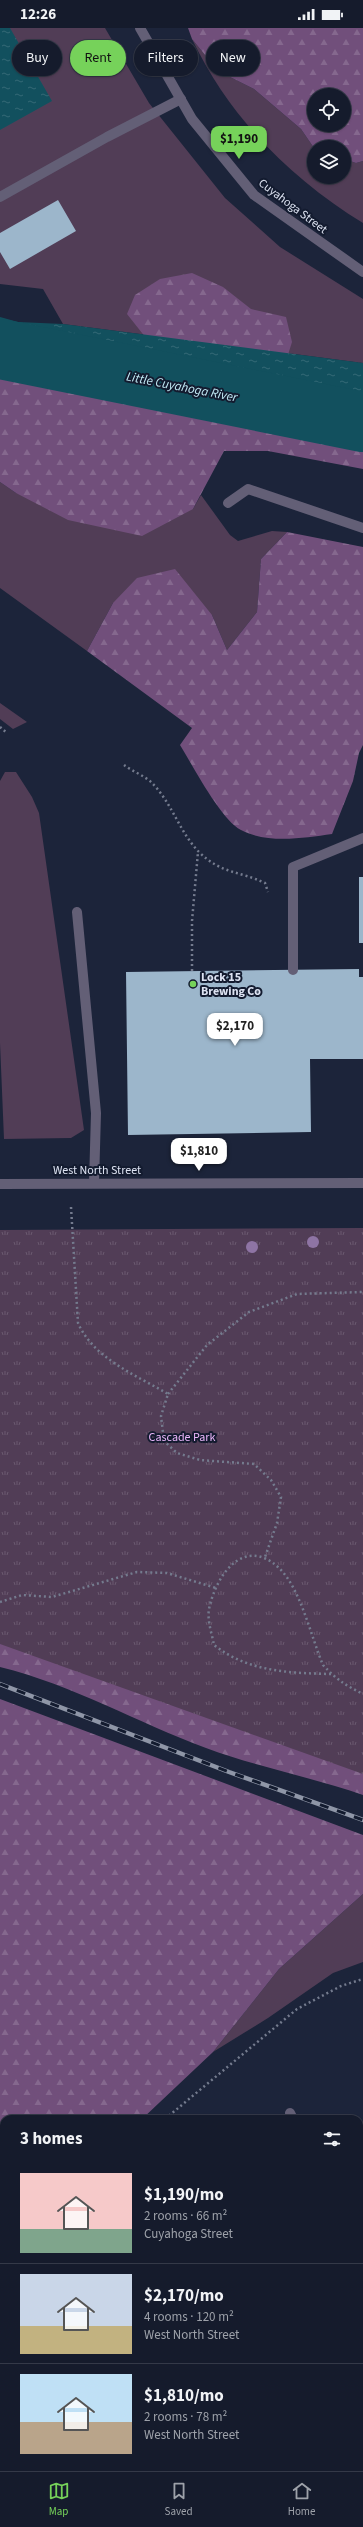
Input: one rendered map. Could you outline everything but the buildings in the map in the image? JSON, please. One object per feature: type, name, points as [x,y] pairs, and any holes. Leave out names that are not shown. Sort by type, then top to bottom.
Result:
[{"type":"street","name":"Cuyahoga Street","points":[[140,28],[192,119],[254,195],[363,272]]},
{"type":"street","points":[[0,197],[107,137],[181,99]]},
{"type":"street","points":[[228,503],[248,489],[363,528]]},
{"type":"street","points":[[293,970],[293,867],[363,838]]},
{"type":"street","points":[[76,912],[96,1113],[94,1183]]},
{"type":"street","name":"West North Street","points":[[0,1184],[363,1183]]},
{"type":"path","points":[[0,727],[7,733]]},
{"type":"path","points":[[124,765],[152,782],[198,852],[216,866],[233,874],[255,878],[264,883],[268,891],[268,899]]},
{"type":"path","points":[[192,971],[192,921],[198,852]]},
{"type":"path","points":[[69,1183],[78,1323],[85,1338],[98,1352],[168,1394]]},
{"type":"path","points":[[265,1557],[277,1523],[281,1497],[271,1480],[254,1464],[200,1460],[177,1453],[164,1441],[161,1416],[168,1394],[207,1345],[249,1312],[297,1294],[363,1292]]},
{"type":"path","points":[[332,1674],[284,1673],[244,1663],[227,1656],[214,1645],[209,1622],[209,1609],[216,1588],[225,1569],[243,1556],[265,1557],[280,1568],[292,1587],[323,1665],[332,1674],[340,1683],[363,1694]]},
{"type":"path","points":[[0,1602],[22,1595],[52,1597],[137,1572],[167,1573],[216,1588]]},
{"type":"path","points":[[170,2115],[297,2009],[341,1986],[363,1979]]},
{"type":"green space","points":[[0,28],[105,28],[112,40],[70,40],[70,76],[126,76],[126,64],[149,103],[225,198],[280,247],[363,299],[363,363],[63,324],[43,289],[0,284]]},
{"type":"green space","points":[[188,28],[363,28],[363,161],[356,163],[351,161],[351,140],[309,140],[301,129],[254,89],[228,76],[260,76],[260,40],[206,40],[206,56],[198,46],[198,40],[193,40]]},
{"type":"green space","points":[[198,46],[206,56],[206,65],[198,50]]},
{"type":"green space","points":[[213,76],[228,76],[254,89],[301,129],[309,140],[307,140],[307,183],[287,166],[264,143],[243,120]]},
{"type":"green space","points":[[351,161],[356,163],[363,161],[363,223],[336,205],[309,184],[351,184]]},
{"type":"green space","points":[[192,273],[223,287],[251,309],[286,317],[292,342],[285,364],[146,338],[127,314],[135,295],[160,279]]},
{"type":"green space","points":[[0,349],[363,422],[363,469],[268,451],[224,451],[193,509],[142,536],[68,520],[16,493],[0,482]]},
{"type":"green space","points":[[0,482],[16,493],[193,509],[201,495],[230,535],[238,541],[272,531],[287,532],[261,559],[257,612],[227,650],[212,615],[113,603],[87,651],[0,588]]},
{"type":"green space","points":[[287,532],[363,547],[363,745],[359,753],[353,781],[332,834],[286,839],[263,837],[251,834],[241,830],[233,824],[216,804],[180,745],[192,728],[87,651],[113,603],[137,578],[175,569],[212,615],[227,650],[257,612],[261,559]]},
{"type":"green space","points":[[0,703],[27,722],[13,729],[0,719]]},
{"type":"green space","points":[[5,772],[16,772],[32,797],[39,813],[84,1130],[71,1138],[4,1139],[0,1043],[0,781]]},
{"type":"green space","name":"Cascade Park","points":[[363,1228],[363,1774],[0,1644],[0,1230]]},
{"type":"green space","points":[[0,1609],[363,1743],[363,1795],[225,1755],[180,1738],[79,1694],[0,1667]]},
{"type":"green space","points":[[0,1699],[363,1835],[363,1894],[279,1969],[213,2052],[146,2115],[0,2115]]},
{"type":"green space","points":[[363,1894],[363,1962],[333,1973],[268,2018],[213,2052],[279,1969]]},
{"type":"water","points":[[0,28],[10,28],[17,40],[12,40],[12,76],[38,76],[52,101],[0,130]]},
{"type":"water","points":[[0,317],[18,322],[63,324],[363,363],[363,422],[0,349]]},
{"type":"waterway","name":"Little Cuyahoga River","points":[[0,349],[363,422]]},
{"type":"railway","points":[[0,1684],[229,1772],[363,1820]]},
{"type":"place","name":"Lock 15 Brewing Co","points":[[193,984]]}]
